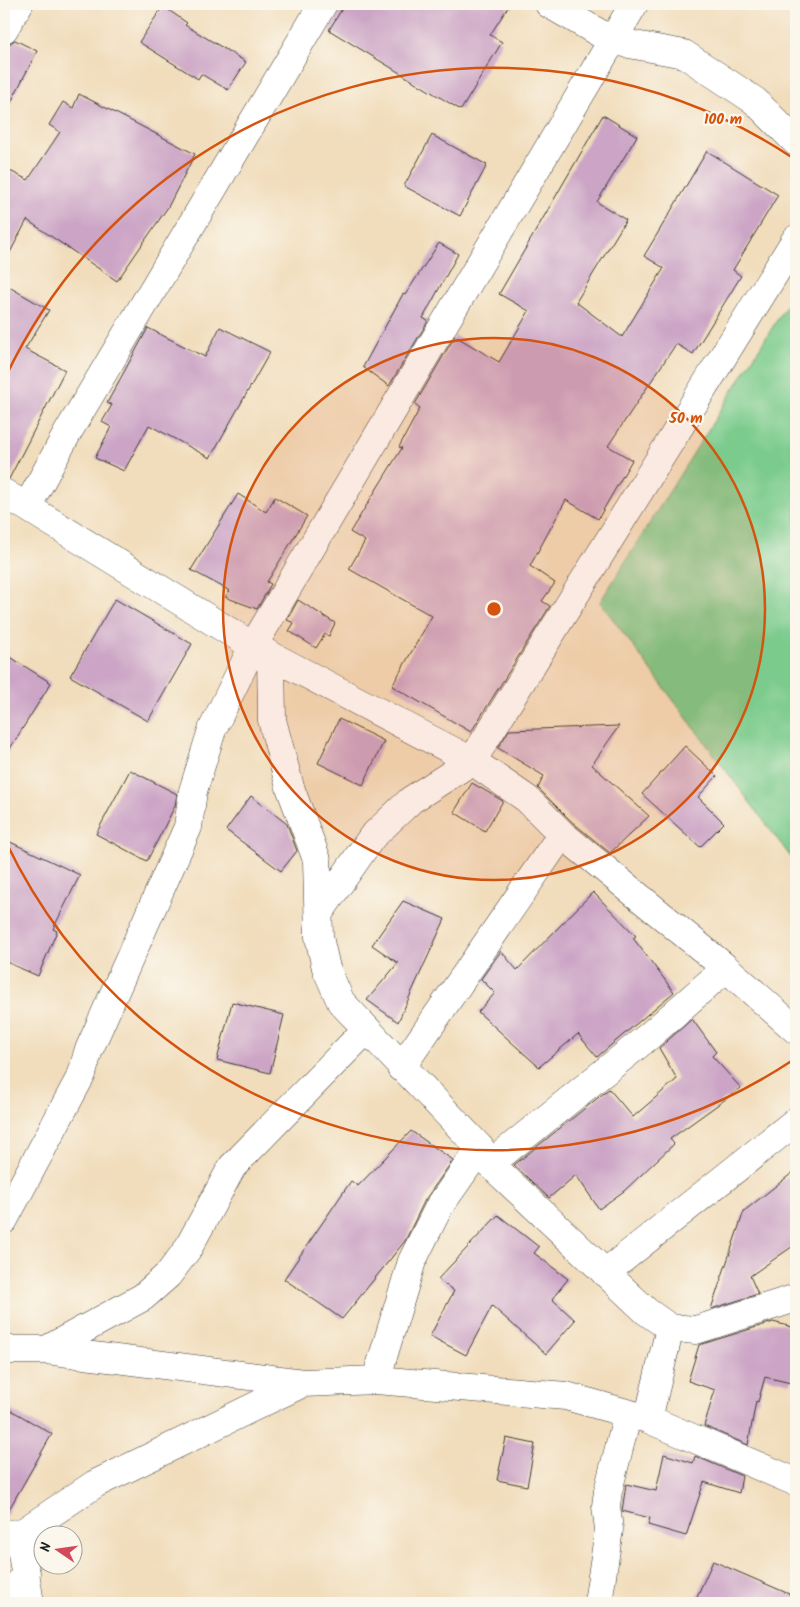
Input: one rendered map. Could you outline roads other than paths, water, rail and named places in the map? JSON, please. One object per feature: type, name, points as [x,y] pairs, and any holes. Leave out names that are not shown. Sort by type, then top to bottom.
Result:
[{"type":"street","points":[[4,29],[19,4]]},
{"type":"street","points":[[27,507],[68,432],[323,4]]},
{"type":"street","points":[[549,4],[612,41],[684,54],[755,101],[796,142]]},
{"type":"street","points":[[4,1220],[82,1074],[88,1052],[188,827],[193,791],[212,730],[262,651],[634,4]]},
{"type":"street","points":[[319,913],[372,838],[411,800],[472,761],[796,239]]},
{"type":"street","points":[[4,493],[262,651],[472,761],[527,799],[562,834],[726,968],[796,1030]]},
{"type":"street","points":[[262,651],[272,720],[290,787],[317,860],[319,937],[326,968],[341,1002],[485,1156],[605,1273],[646,1311],[670,1328],[696,1330],[796,1298]]},
{"type":"street","points":[[401,1068],[562,834]]},
{"type":"street","points":[[376,1380],[412,1261],[439,1207],[485,1156],[649,1036],[726,968]]},
{"type":"street","points":[[46,1350],[142,1297],[168,1275],[187,1250],[232,1167],[366,1030]]},
{"type":"street","points":[[605,1273],[796,1121]]},
{"type":"street","points":[[598,1603],[609,1529],[606,1506],[608,1491],[670,1328]]},
{"type":"street","points":[[4,1350],[46,1350],[303,1383],[376,1380],[566,1396],[638,1416],[796,1482]]},
{"type":"street","points":[[30,1603],[26,1574],[11,1534],[95,1484],[303,1383]]},
{"type":"street","points":[[8,1603],[26,1574]]}]
